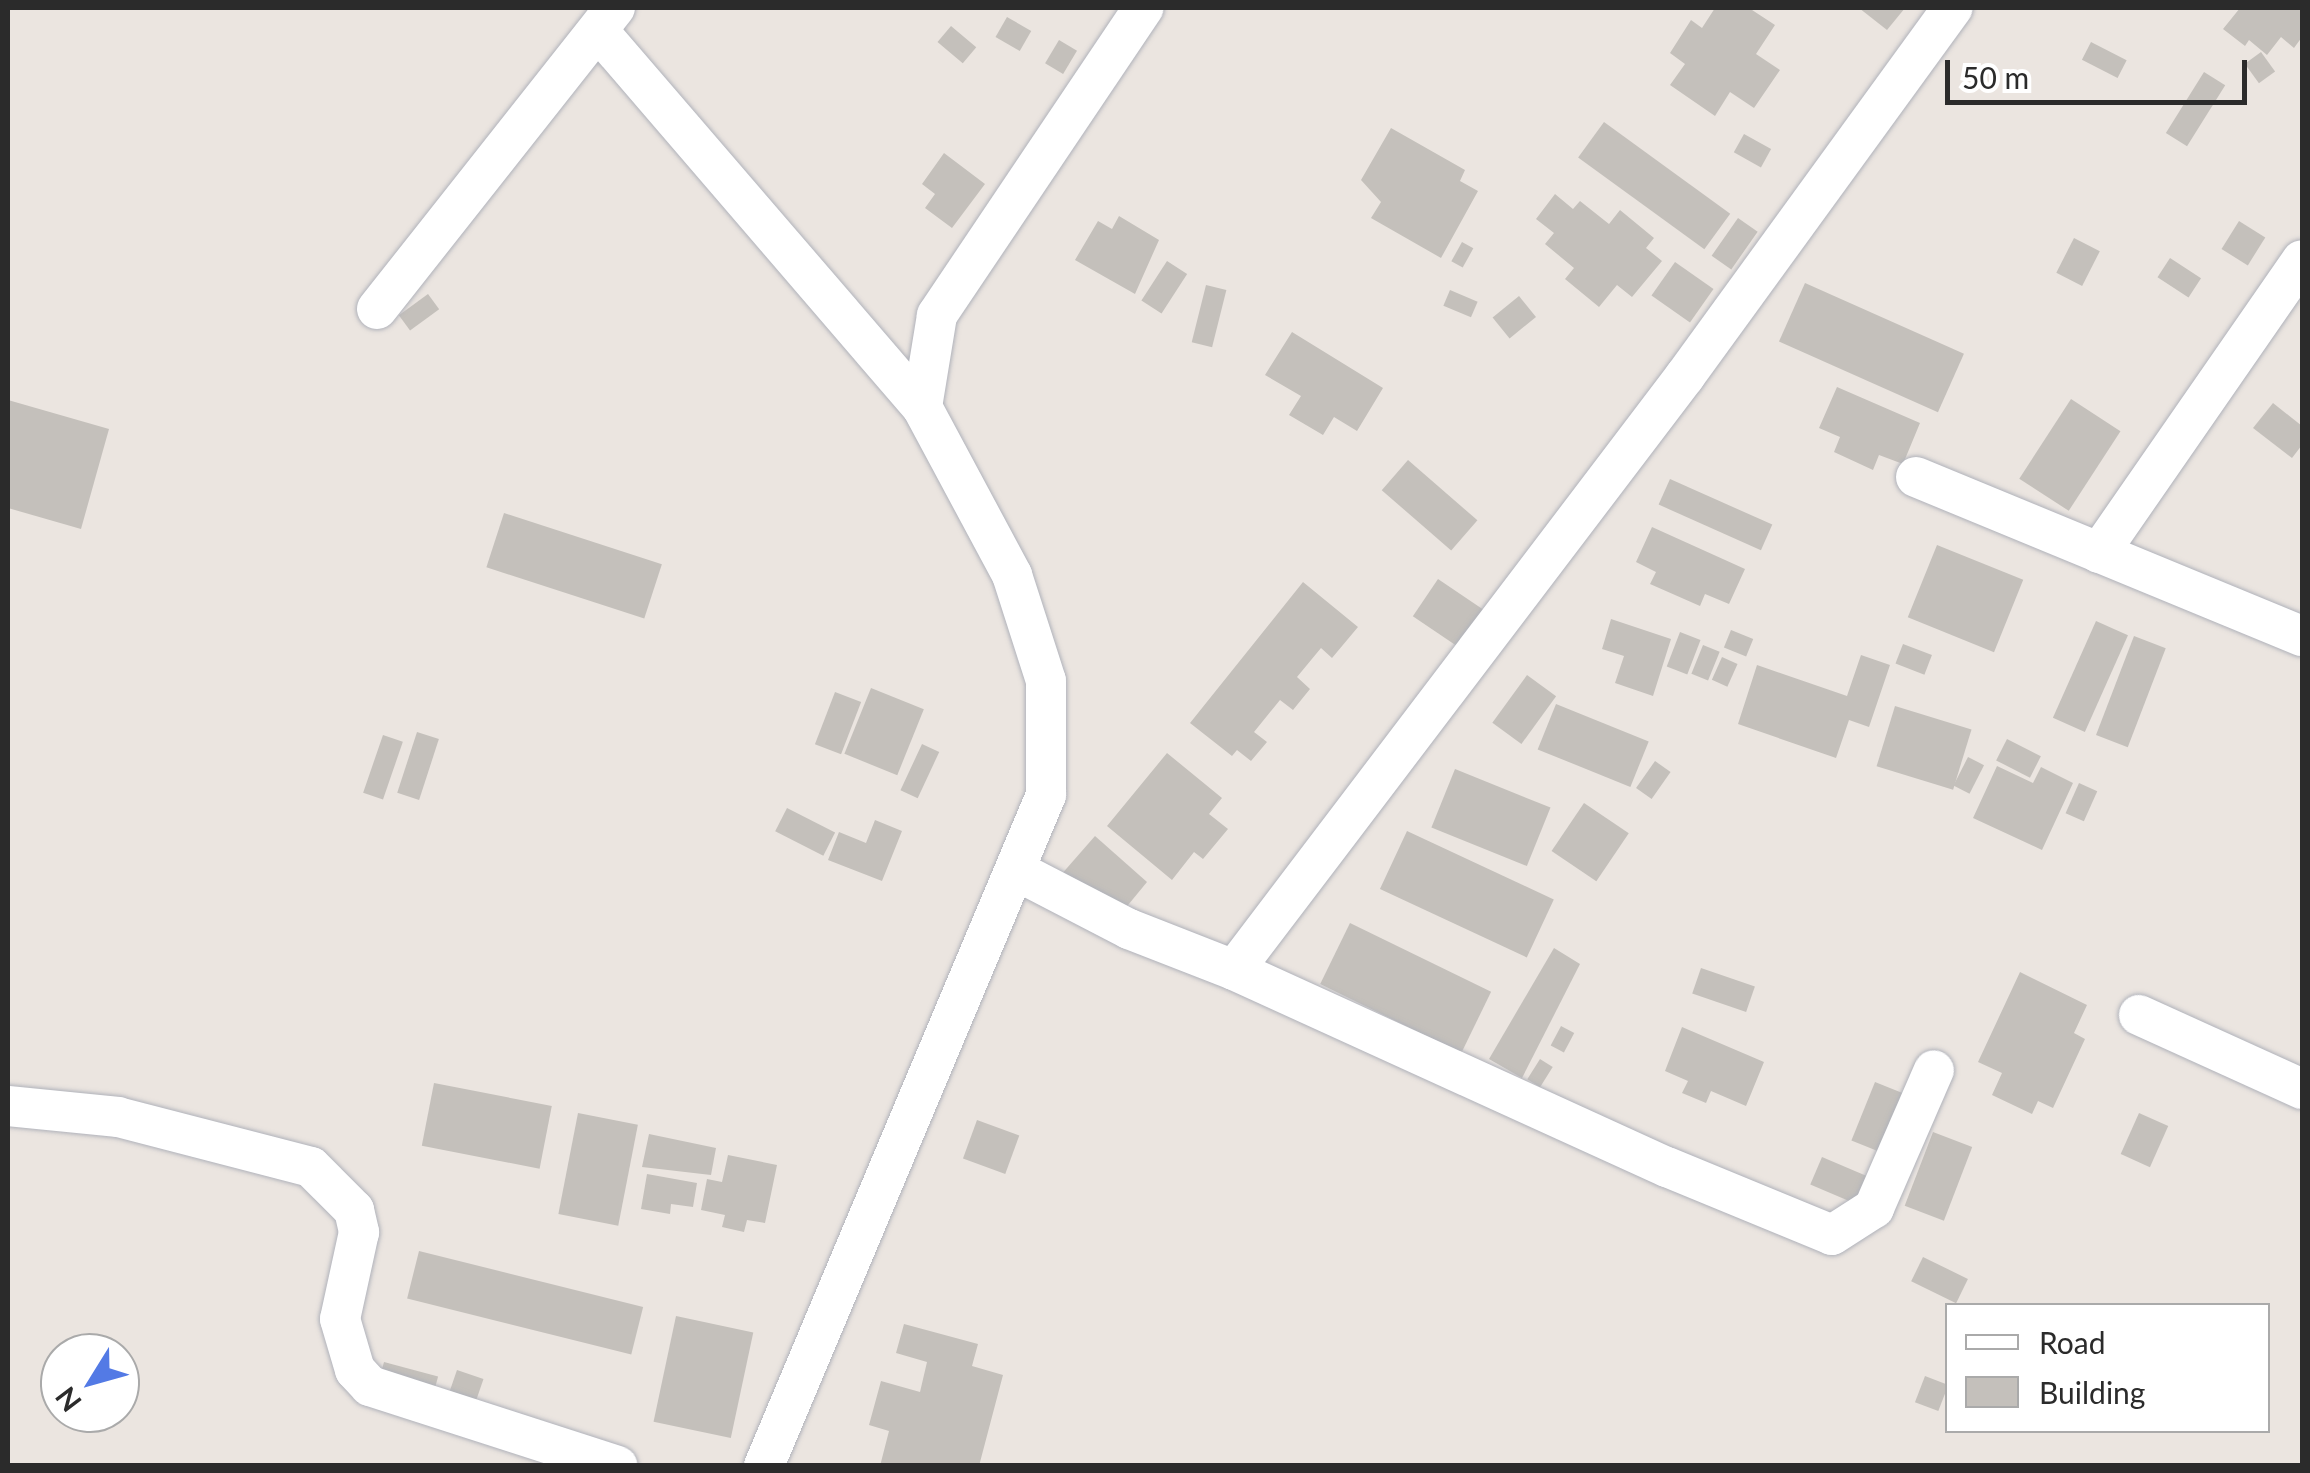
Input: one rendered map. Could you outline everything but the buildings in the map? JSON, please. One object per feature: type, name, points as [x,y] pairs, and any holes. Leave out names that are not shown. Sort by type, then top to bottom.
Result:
[{"type":"street","points":[[922,408],[937,316],[1143,8]]},
{"type":"street","points":[[1234,970],[1685,376],[1952,8]]},
{"type":"street","points":[[376,309],[608,21],[922,408],[1012,575],[1046,681],[1046,795],[764,1466]]},
{"type":"street","points":[[2099,553],[2302,260]]},
{"type":"street","points":[[1916,477],[2302,636]]},
{"type":"street","points":[[1017,871],[1129,929],[1234,970],[1832,1236],[1874,1208],[1934,1070]]},
{"type":"street","points":[[2139,1015],[2302,1089]]},
{"type":"street","points":[[8,1106],[118,1116],[311,1167],[354,1210],[360,1232],[340,1320],[355,1370],[370,1386],[618,1466]]}]
